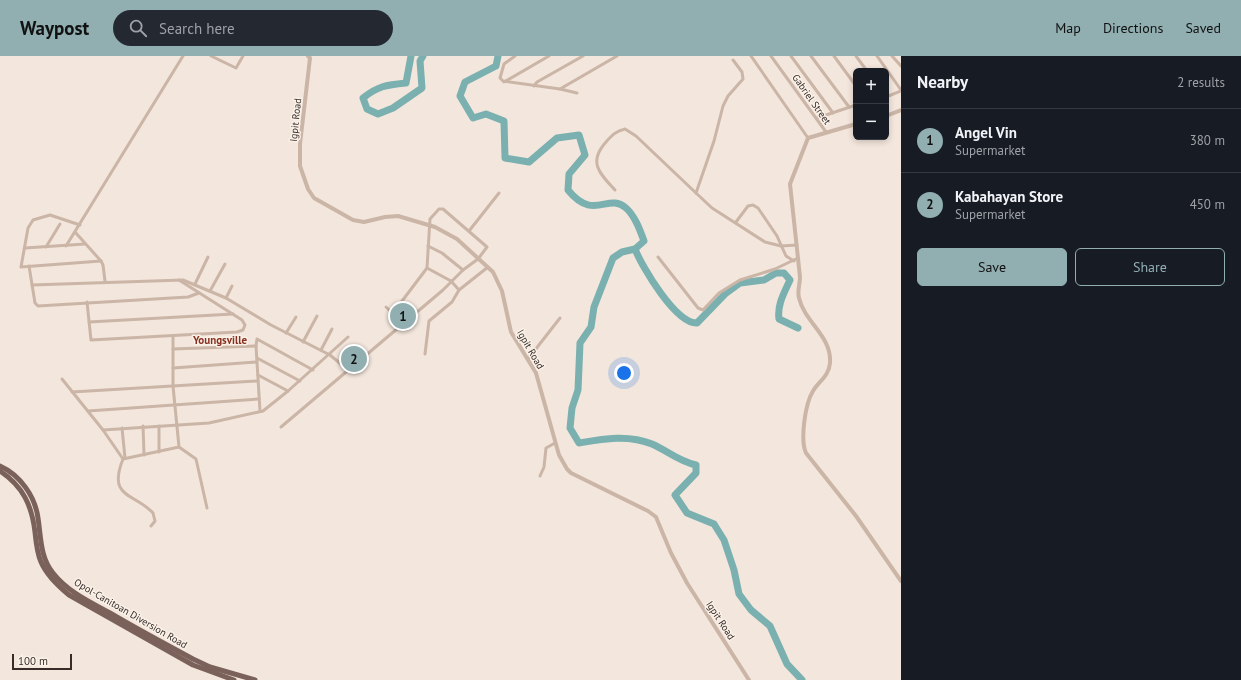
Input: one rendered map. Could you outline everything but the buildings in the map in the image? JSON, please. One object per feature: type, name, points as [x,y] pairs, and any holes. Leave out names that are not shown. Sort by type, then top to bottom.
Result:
[{"type":"main road","name":"Opol-Canitoan Diversion Road","points":[[0,466],[12,472],[27,489],[38,517],[41,544],[46,562],[52,572],[72,591],[193,659],[210,667],[254,680]]},
{"type":"main road","name":"Opol-Canitoan Diversion Road","points":[[0,471],[9,477],[26,496],[34,518],[36,545],[41,562],[56,584],[69,595],[180,658],[209,672],[234,680]]},
{"type":"street","points":[[66,246],[183,56]]},
{"type":"street","points":[[210,56],[236,68],[243,56]]},
{"type":"street","name":"Igpit Road","points":[[308,56],[310,58],[301,136],[300,166],[308,189],[314,198],[359,222],[398,216],[429,225],[457,239],[478,259],[488,266],[493,272],[502,291],[511,332],[528,359],[539,382],[561,461],[567,469],[648,511],[656,518],[671,553],[687,583],[749,680]]},
{"type":"street","points":[[503,82],[500,78],[504,64],[514,56]]},
{"type":"street","points":[[503,82],[549,56]]},
{"type":"street","points":[[534,86],[537,82],[583,56]]},
{"type":"street","points":[[560,89],[617,56]]},
{"type":"street","points":[[751,56],[808,138]]},
{"type":"street","name":"Gabriel Street","points":[[771,56],[826,132]]},
{"type":"street","points":[[791,56],[833,113]]},
{"type":"street","points":[[811,56],[849,107]]},
{"type":"street","points":[[834,56],[853,82]]},
{"type":"street","points":[[856,56],[865,68]]},
{"type":"street","points":[[877,56],[901,91],[889,96]]},
{"type":"street","points":[[892,56],[901,66]]},
{"type":"street","points":[[696,193],[714,141],[723,106],[728,96],[743,80],[742,72],[734,60]]},
{"type":"street","points":[[503,82],[560,89],[577,93]]},
{"type":"street","points":[[817,118],[853,106]]},
{"type":"street","points":[[889,115],[901,110]]},
{"type":"street","points":[[808,138],[853,125]]},
{"type":"street","points":[[615,190],[600,174],[596,163],[596,156],[614,133],[625,129],[636,136],[712,208],[766,242],[781,246],[797,245]]},
{"type":"street","points":[[808,138],[790,184],[800,277],[797,290],[799,300],[826,341],[830,357],[829,370],[810,398],[802,438],[804,448],[856,516],[901,581]]},
{"type":"street","points":[[469,231],[499,193]]},
{"type":"street","points":[[736,222],[748,206],[753,205],[758,208],[763,214],[786,256],[794,261]]},
{"type":"street","points":[[281,427],[463,270],[478,259],[487,246],[442,209],[431,217],[429,225],[427,268],[393,313]]},
{"type":"street","points":[[80,225],[50,215],[34,220],[29,225],[20,265],[22,267],[101,261]]},
{"type":"street","points":[[46,247],[60,224]]},
{"type":"street","points":[[75,232],[101,261],[105,281]]},
{"type":"street","points":[[25,248],[85,244]]},
{"type":"street","points":[[428,246],[442,253],[463,270]]},
{"type":"street","points":[[195,284],[208,257]]},
{"type":"street","points":[[658,257],[698,308],[703,310],[718,293],[740,280],[775,269],[798,258]]},
{"type":"street","points":[[210,291],[225,264]]},
{"type":"street","points":[[29,266],[35,303],[38,306],[188,297],[199,293]]},
{"type":"street","points":[[425,354],[429,321],[452,302],[459,290],[488,266]]},
{"type":"street","points":[[427,268],[451,281],[459,290]]},
{"type":"street","points":[[32,285],[177,279],[195,284],[226,298],[286,333],[330,355],[348,370]]},
{"type":"street","points":[[87,302],[90,340],[242,331],[245,328],[244,322],[233,314],[177,279]]},
{"type":"street","points":[[226,298],[232,286]]},
{"type":"street","points":[[386,307],[403,323]]},
{"type":"street","points":[[89,322],[233,314]]},
{"type":"street","points":[[303,342],[317,316]]},
{"type":"street","points":[[286,333],[296,317]]},
{"type":"street","points":[[528,359],[560,318]]},
{"type":"street","points":[[320,350],[332,329]]},
{"type":"street","points":[[173,336],[173,386],[179,448]]},
{"type":"street","points":[[104,430],[215,422],[266,409],[313,370],[348,337]]},
{"type":"street","points":[[260,411],[256,346],[258,339],[313,370]]},
{"type":"street","points":[[173,349],[256,346]]},
{"type":"street","points":[[355,351],[362,358]]},
{"type":"street","points":[[257,358],[300,380]]},
{"type":"street","points":[[173,368],[257,362]]},
{"type":"street","points":[[258,375],[288,391]]},
{"type":"street","points":[[62,379],[104,430],[124,459]]},
{"type":"street","points":[[72,392],[258,381]]},
{"type":"street","points":[[88,410],[175,406],[259,399]]},
{"type":"street","points":[[143,426],[144,455]]},
{"type":"street","points":[[159,426],[159,452]]},
{"type":"street","points":[[122,428],[124,459],[118,474],[121,488],[127,496],[153,513],[155,521],[151,526]]},
{"type":"street","points":[[540,476],[544,467],[546,448],[556,443]]},
{"type":"street","points":[[124,459],[179,448],[196,459],[207,508]]},
{"type":"waterway","points":[[411,56],[406,83],[393,84],[368,94],[363,98],[367,109],[378,114],[393,108],[422,88],[420,61],[423,56]]},
{"type":"waterway","points":[[498,56],[496,66],[465,82],[460,96],[473,118],[486,114],[504,121],[505,158],[529,162],[557,138],[579,135],[585,155],[569,174],[568,190],[577,199],[586,204],[593,206],[613,203],[619,204],[626,208],[635,219],[644,241],[635,249],[622,252],[613,258],[594,307],[591,327],[580,343],[578,390],[572,408],[570,428],[579,443],[615,438],[634,439],[652,444],[678,458],[696,465],[696,473],[675,495],[687,513],[714,524],[724,540],[734,570],[739,594],[751,610],[770,626],[787,664],[802,680]]},
{"type":"waterway","points":[[635,249],[652,281],[670,305],[689,321],[697,323],[725,294],[740,283],[764,280],[776,273],[784,273],[790,280],[780,304],[779,319],[798,328]]},
{"type":"place","name":"Angel Vin","points":[[403,316]]},
{"type":"place","name":"Kabahayan Store","points":[[354,359]]},
{"type":"district","name":"Youngsville","points":[[220,340]]}]
